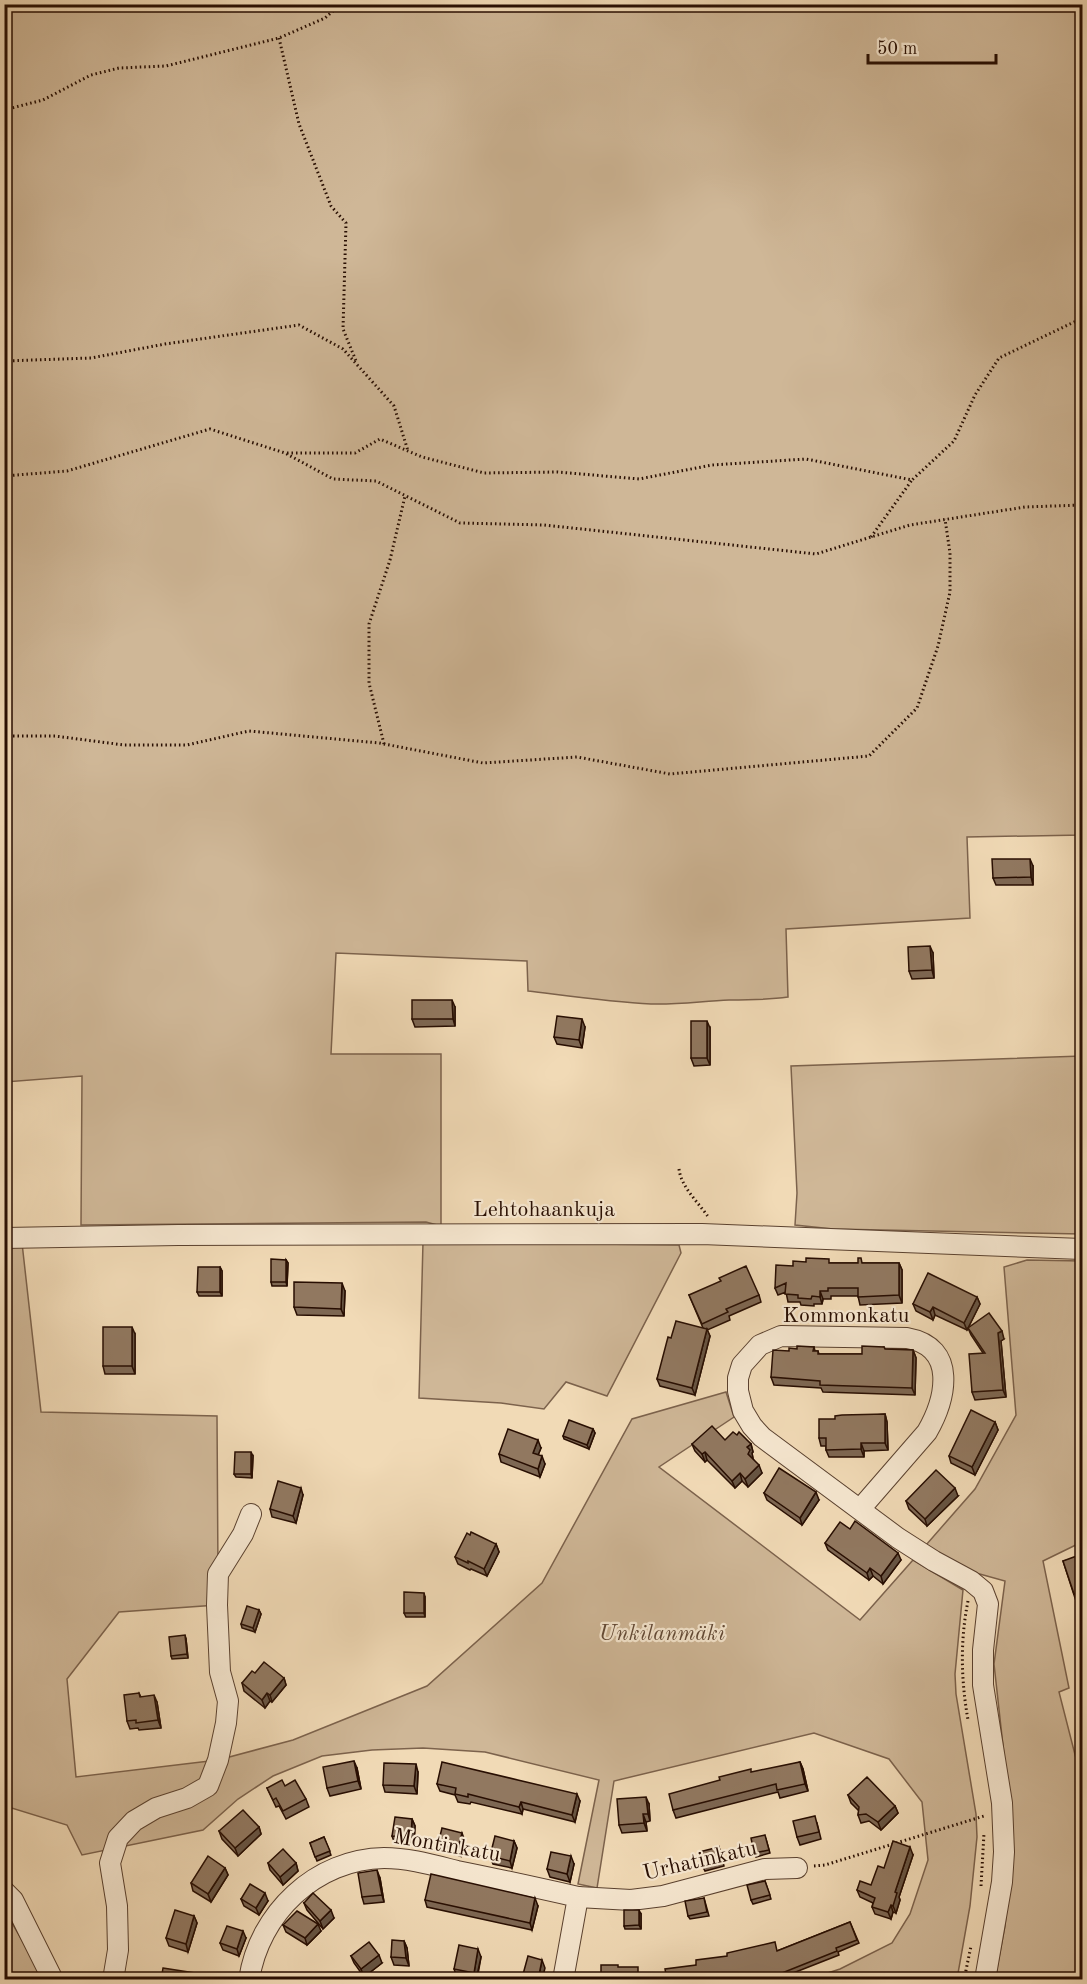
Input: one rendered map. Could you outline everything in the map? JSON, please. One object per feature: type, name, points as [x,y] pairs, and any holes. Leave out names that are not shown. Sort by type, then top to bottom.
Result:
[{"type":"street","name":"Lehtohaankuja","points":[[4,1238],[189,1235],[718,1235],[1083,1249]]},
{"type":"street","name":"Kommonkatu","points":[[861,1508],[927,1432],[934,1420],[943,1395],[940,1358],[927,1344],[907,1338],[781,1336],[759,1345],[742,1365],[738,1378],[739,1402],[752,1426],[762,1437],[861,1508],[898,1538],[971,1581],[983,1591],[988,1604],[982,1650],[983,1684],[1002,1803],[1003,1824],[1002,1882],[985,1980]]},
{"type":"street","points":[[113,1980],[118,1950],[117,1906],[110,1863],[118,1838],[134,1821],[156,1808],[187,1798],[208,1786],[218,1760],[228,1701],[220,1672],[218,1574],[243,1534],[251,1514]]},
{"type":"street","name":"Montinkatu","points":[[249,1980],[262,1936],[280,1909],[312,1881],[335,1868],[352,1862],[371,1859],[402,1859],[578,1897]]},
{"type":"street","name":"Urhatinkatu","points":[[578,1897],[631,1900],[663,1896],[765,1869],[797,1868]]},
{"type":"street","points":[[4,1891],[14,1900],[52,1980]]},
{"type":"street","points":[[563,1980],[578,1897]]},
{"type":"path","points":[[4,110],[44,100],[91,75],[119,68],[166,66],[279,38],[325,18],[341,4]]},
{"type":"path","points":[[279,38],[298,124],[331,206],[346,223],[343,329],[358,366]]},
{"type":"path","points":[[871,537],[912,480],[954,441],[975,395],[999,358],[1074,322],[1083,322]]},
{"type":"path","points":[[4,361],[91,358],[165,344],[299,325],[343,349],[393,406],[408,451]]},
{"type":"path","points":[[4,476],[67,471],[210,429],[285,453],[333,478],[376,481],[460,523],[544,525],[816,554],[910,525],[1025,507],[1083,505]]},
{"type":"path","points":[[285,453],[355,453],[380,440],[422,457],[484,473],[558,472],[639,479],[712,465],[806,459],[912,480]]},
{"type":"path","points":[[384,744],[369,683],[369,624],[390,560],[405,495]]},
{"type":"path","points":[[4,736],[55,736],[124,745],[187,745],[249,731],[384,744],[483,763],[577,758],[670,774],[868,756],[917,708],[938,646],[950,592],[950,553],[945,519]]},
{"type":"path","points":[[680,1169],[683,1182],[716,1226],[718,1235]]},
{"type":"path","points":[[970,1726],[964,1695],[962,1663],[965,1614],[971,1581]]},
{"type":"path","points":[[797,1868],[825,1865],[984,1816],[981,1888]]},
{"type":"path","points":[[964,1980],[972,1937]]},
{"type":"green space","points":[[4,5],[1082,5],[1082,835],[967,837],[970,918],[786,929],[788,997],[670,1004],[620,1002],[528,991],[527,961],[336,953],[331,1054],[441,1054],[441,1226],[426,1222],[81,1225],[82,1076],[5,1082]]},
{"type":"green space","points":[[1082,1056],[1082,1234],[833,1229],[795,1225],[797,1193],[791,1066]]},
{"type":"green space","points":[[423,1242],[679,1245],[681,1253],[607,1396],[566,1382],[544,1409],[501,1403],[419,1398]]},
{"type":"green space","name":"Unkilanmäki","points":[[5,1243],[22,1243],[41,1412],[217,1416],[217,1605],[119,1612],[67,1679],[76,1777],[218,1760],[293,1740],[427,1686],[542,1583],[632,1419],[726,1392],[734,1417],[659,1467],[860,1620],[913,1560],[963,1590],[955,1674],[956,1694],[976,1814],[977,1837],[970,1906],[957,1979],[809,1979],[840,1969],[892,1943],[910,1914],[928,1860],[922,1802],[889,1759],[814,1733],[614,1781],[597,1888],[578,1884],[599,1780],[485,1752],[423,1748],[372,1750],[322,1756],[273,1776],[238,1799],[203,1830],[82,1855],[67,1825],[5,1806]]},
{"type":"green space","points":[[1027,1260],[1082,1261],[1082,1542],[1043,1561],[1069,1688],[1059,1692],[1082,1782],[1082,1979],[995,1979],[1005,1926],[1012,1852],[1008,1791],[994,1664],[1005,1581],[969,1571],[926,1545],[975,1489],[1016,1415],[1004,1267]]},
{"type":"green space","points":[[4,1909],[41,1973],[60,1979],[5,1979]]},
{"type":"building","points":[[992,859],[1030,859],[1031,877],[993,878]]},
{"type":"building","points":[[930,946],[932,970],[909,971],[908,947]]},
{"type":"building","points":[[412,1000],[452,1000],[453,1019],[412,1019]]},
{"type":"building","points":[[557,1016],[582,1019],[579,1040],[554,1037]]},
{"type":"building","points":[[691,1021],[707,1021],[707,1058],[691,1058]]},
{"type":"building","points":[[806,1258],[829,1259],[829,1263],[858,1263],[858,1258],[861,1258],[862,1263],[899,1263],[899,1295],[858,1297],[858,1288],[828,1288],[828,1291],[820,1291],[820,1297],[812,1296],[811,1299],[785,1294],[786,1283],[775,1288],[776,1265],[793,1266],[793,1261],[806,1262]]},
{"type":"building","points":[[271,1259],[286,1260],[286,1282],[271,1282]]},
{"type":"building","points":[[746,1266],[759,1295],[726,1309],[728,1312],[702,1324],[689,1295],[721,1281],[719,1278]]},
{"type":"building","points":[[198,1267],[220,1267],[220,1292],[197,1292]]},
{"type":"building","points":[[928,1273],[977,1297],[964,1323],[933,1307],[930,1312],[913,1304]]},
{"type":"building","points":[[294,1282],[342,1283],[341,1309],[294,1307]]},
{"type":"building","points":[[989,1313],[1002,1331],[998,1333],[1003,1390],[972,1392],[969,1354],[985,1353],[968,1328]]},
{"type":"building","points":[[676,1321],[707,1329],[692,1388],[657,1379],[668,1337],[671,1338]]},
{"type":"building","points":[[103,1327],[132,1327],[132,1366],[103,1366]]},
{"type":"building","points":[[797,1346],[814,1347],[813,1351],[818,1351],[818,1354],[862,1354],[862,1346],[913,1350],[912,1388],[820,1385],[820,1381],[771,1377],[773,1350],[789,1351],[789,1348],[797,1349]]},
{"type":"building","points":[[971,1410],[995,1422],[972,1467],[949,1456]]},
{"type":"building","points":[[885,1414],[885,1443],[861,1443],[861,1449],[826,1450],[826,1438],[819,1438],[819,1419],[835,1419],[835,1416],[842,1415]]},
{"type":"building","points":[[569,1420],[593,1429],[587,1445],[563,1436]]},
{"type":"building","points":[[712,1426],[725,1440],[733,1432],[737,1435],[739,1432],[751,1444],[747,1447],[750,1450],[748,1454],[759,1465],[745,1479],[740,1473],[732,1481],[705,1452],[702,1454],[692,1444]]},
{"type":"building","points":[[508,1429],[538,1440],[533,1453],[542,1456],[538,1469],[499,1454]]},
{"type":"building","points":[[235,1452],[251,1452],[251,1474],[234,1474]]},
{"type":"building","points":[[779,1468],[816,1492],[800,1518],[764,1493]]},
{"type":"building","points":[[936,1470],[955,1488],[925,1519],[906,1501]]},
{"type":"building","points":[[278,1481],[301,1488],[293,1516],[270,1509]]},
{"type":"building","points":[[855,1521],[898,1553],[881,1576],[870,1568],[867,1573],[825,1543],[840,1522],[850,1529]]},
{"type":"building","points":[[471,1532],[496,1544],[484,1569],[455,1557],[467,1533],[470,1535]]},
{"type":"building","points":[[1082,1554],[1083,1591],[1074,1594],[1063,1561]]},
{"type":"building","points":[[404,1592],[424,1593],[424,1613],[404,1613]]},
{"type":"building","points":[[247,1606],[259,1610],[253,1628],[241,1624]]},
{"type":"building","points":[[185,1635],[187,1654],[171,1656],[169,1637]]},
{"type":"building","points":[[264,1662],[284,1678],[270,1695],[267,1693],[262,1700],[242,1683]]},
{"type":"building","points":[[139,1693],[140,1697],[154,1695],[158,1720],[136,1723],[136,1720],[127,1721],[124,1695]]},
{"type":"building","points":[[354,1761],[358,1781],[327,1788],[323,1767]]},
{"type":"building","points":[[442,1762],[577,1794],[572,1815],[521,1802],[519,1807],[468,1794],[468,1797],[455,1794],[456,1788],[437,1784]]},
{"type":"building","points":[[800,1762],[805,1784],[777,1790],[776,1784],[673,1810],[669,1794],[751,1769],[751,1772]]},
{"type":"building","points":[[384,1763],[416,1764],[414,1786],[383,1785]]},
{"type":"building","points":[[867,1777],[895,1806],[878,1822],[866,1814],[858,1815],[859,1807],[848,1795]]},
{"type":"building","points":[[282,1780],[285,1786],[295,1780],[306,1799],[283,1811],[276,1798],[273,1800],[267,1788]]},
{"type":"building","points":[[646,1797],[648,1814],[643,1814],[644,1823],[619,1825],[617,1799]]},
{"type":"building","points":[[243,1810],[259,1827],[235,1848],[219,1831]]},
{"type":"building","points":[[815,1816],[819,1832],[797,1837],[793,1821]]},
{"type":"building","points":[[395,1817],[412,1819],[411,1838],[392,1836]]},
{"type":"building","points":[[442,1828],[462,1833],[458,1849],[438,1844]]},
{"type":"building","points":[[765,1835],[769,1850],[754,1853],[751,1838]]},
{"type":"building","points":[[495,1836],[514,1841],[510,1861],[490,1856]]},
{"type":"building","points":[[324,1837],[330,1851],[315,1857],[310,1843]]},
{"type":"building","points":[[893,1841],[910,1847],[895,1892],[897,1893],[893,1906],[891,1905],[888,1912],[872,1907],[875,1898],[857,1890],[860,1881],[871,1885],[878,1866],[884,1868]]},
{"type":"building","points":[[719,1847],[723,1862],[703,1867],[699,1852]]},
{"type":"building","points":[[283,1849],[296,1863],[280,1877],[268,1863]]},
{"type":"building","points":[[551,1852],[571,1856],[567,1874],[547,1869]]},
{"type":"building","points":[[208,1856],[225,1868],[208,1894],[191,1883]]},
{"type":"building","points":[[377,1870],[382,1895],[362,1897],[358,1873]]},
{"type":"building","points":[[431,1874],[535,1898],[530,1923],[425,1900]]},
{"type":"building","points":[[765,1881],[770,1895],[751,1900],[747,1885]]},
{"type":"building","points":[[250,1884],[265,1893],[256,1908],[241,1899]]},
{"type":"building","points":[[313,1893],[331,1910],[320,1921],[304,1903]]},
{"type":"building","points":[[704,1898],[707,1912],[688,1916],[685,1901]]},
{"type":"building","points":[[175,1910],[194,1916],[186,1944],[166,1938]]},
{"type":"building","points":[[624,1910],[639,1910],[639,1925],[624,1926]]},
{"type":"building","points":[[297,1911],[318,1924],[305,1938],[283,1925]]},
{"type":"building","points":[[850,1922],[857,1940],[836,1948],[837,1951],[782,1973],[783,1977],[771,1980],[667,1980],[665,1969],[696,1965],[696,1960],[727,1956],[727,1953],[775,1942],[777,1951]]},
{"type":"building","points":[[227,1926],[243,1931],[237,1949],[220,1943]]},
{"type":"building","points":[[392,1940],[404,1941],[406,1958],[391,1957]]},
{"type":"building","points":[[369,1942],[379,1955],[361,1969],[351,1956]]},
{"type":"building","points":[[459,1945],[478,1949],[474,1973],[454,1969]]},
{"type":"building","points":[[528,1956],[542,1960],[538,1980],[522,1978]]},
{"type":"building","points":[[601,1965],[638,1967],[638,1980],[601,1980]]},
{"type":"building","points":[[163,1968],[201,1974],[201,1980],[161,1980]]},
{"type":"building","points":[[323,1977],[338,1980],[322,1980]]}]
